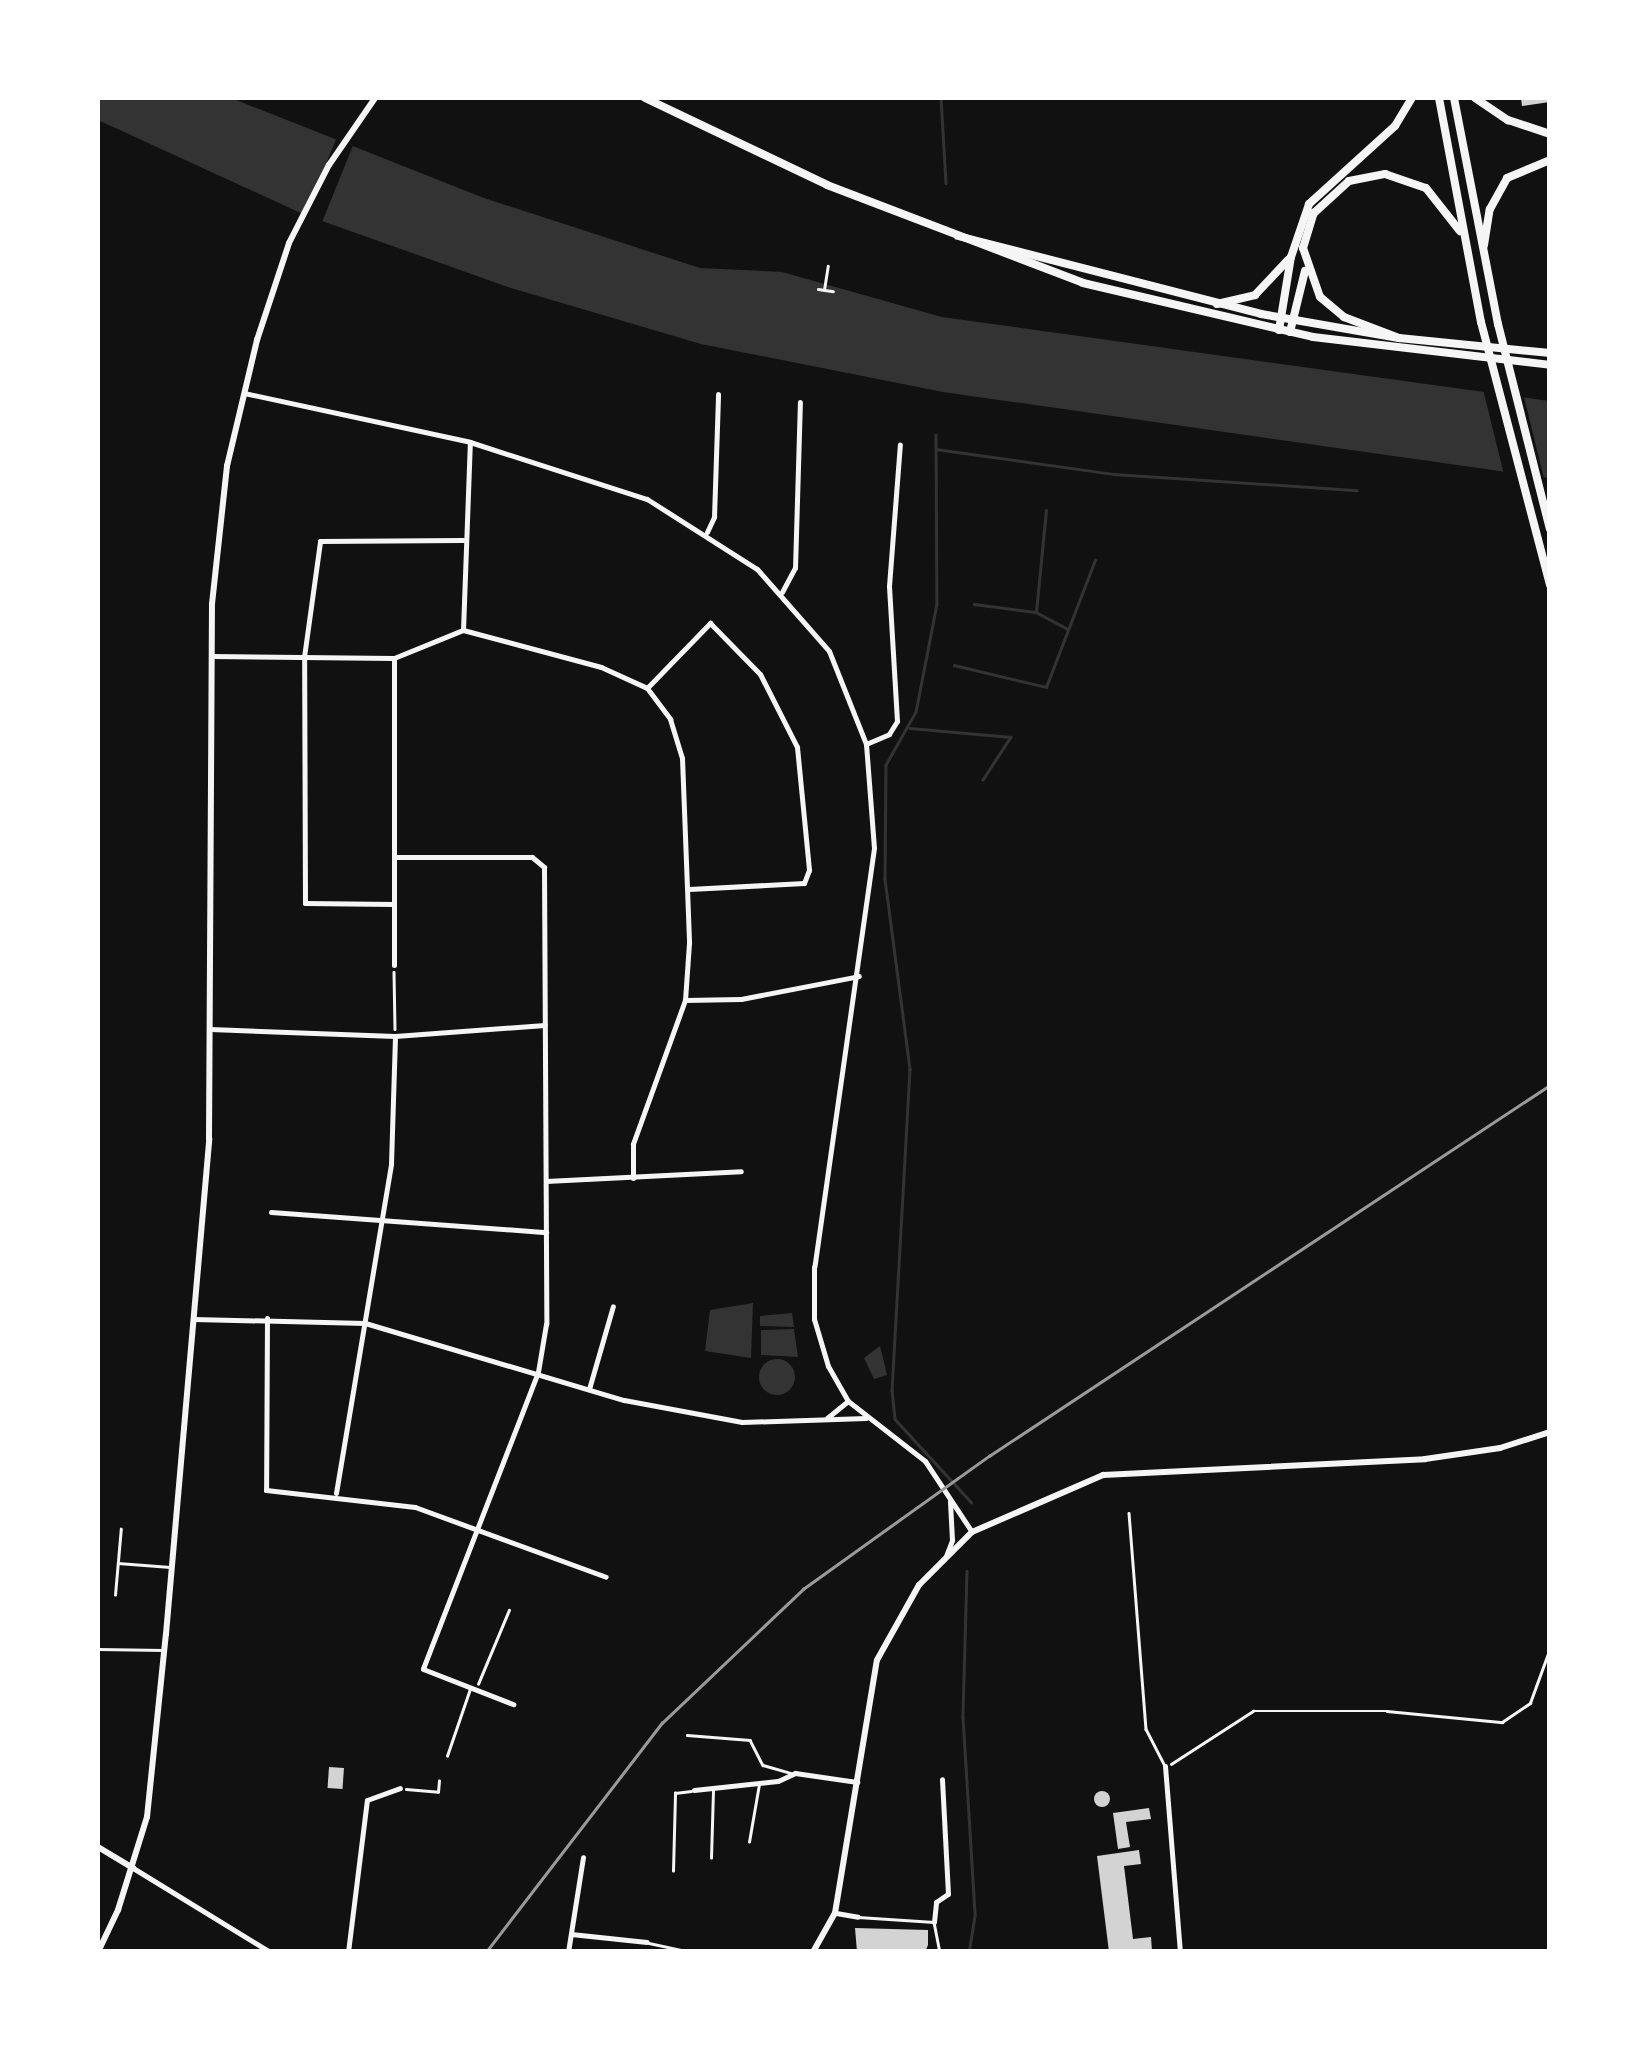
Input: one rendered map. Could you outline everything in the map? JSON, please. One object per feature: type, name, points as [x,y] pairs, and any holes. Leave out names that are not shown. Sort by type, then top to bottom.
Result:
[{"type":"main road","points":[[645,98],[734,144],[949,234],[1083,283],[1290,332],[1550,365]]},
{"type":"main road","points":[[1279,330],[1290,257],[1322,186],[1395,126],[1412,98]]},
{"type":"main road","points":[[1439,98],[1481,322],[1550,584]]},
{"type":"main road","points":[[1454,98],[1498,324],[1550,529]]},
{"type":"main road","points":[[1474,98],[1508,120],[1550,134]]},
{"type":"main road","points":[[1483,254],[1496,193],[1520,168],[1550,160]]},
{"type":"main road","points":[[1290,332],[1314,213],[1334,189],[1363,176],[1402,177],[1426,188],[1464,239]]},
{"type":"main road","points":[[949,234],[1279,318],[1400,338],[1550,353]]},
{"type":"main road","points":[[1217,304],[1255,295],[1290,257]]},
{"type":"main road","points":[[1306,266],[1330,307],[1400,338]]},
{"type":"street","points":[[98,1952],[133,1868],[150,1804],[209,1139],[211,656],[220,521],[244,393],[289,244],[374,98]]},
{"type":"street","points":[[244,393],[443,435],[600,480],[707,532],[782,592],[829,651],[866,744],[874,848],[860,976],[812,1288],[818,1338],[848,1401],[925,1461],[972,1532]]},
{"type":"street","points":[[707,532],[714,517],[718,394]]},
{"type":"street","points":[[782,592],[796,568],[800,402]]},
{"type":"street","points":[[463,630],[463,540],[470,442]]},
{"type":"street","points":[[866,744],[888,734],[897,721],[889,586],[900,444]]},
{"type":"street","points":[[394,904],[306,903],[304,657],[320,541],[463,540]]},
{"type":"street","points":[[647,688],[710,624],[760,674],[797,747],[807,838],[804,883],[690,889]]},
{"type":"street","points":[[211,656],[394,658],[463,630],[601,667],[647,688],[678,740],[690,889],[685,1000],[633,1144],[633,1178]]},
{"type":"street","points":[[394,658],[394,966]]},
{"type":"street","points":[[395,857],[532,857],[544,868],[546,1232],[538,1372],[423,1669],[513,1704]]},
{"type":"street","points":[[685,1000],[741,999],[860,976]]},
{"type":"street","points":[[210,1029],[395,1036],[545,1025]]},
{"type":"street","points":[[336,1494],[382,1221],[395,1111],[395,1036]]},
{"type":"street","points":[[546,1182],[741,1171]]},
{"type":"street","points":[[271,1212],[546,1232]]},
{"type":"street","points":[[589,1389],[613,1306]]},
{"type":"street","points":[[191,1320],[267,1318],[365,1323],[589,1389],[742,1422],[866,1418]]},
{"type":"street","points":[[267,1318],[266,1490],[336,1494],[415,1507],[606,1576]]},
{"type":"street","points":[[825,1420],[848,1401]]},
{"type":"street","points":[[814,1952],[835,1913],[870,1689],[886,1635],[946,1556],[972,1532],[1048,1495],[1126,1472],[1425,1459],[1500,1448],[1550,1432]]},
{"type":"street","points":[[946,1556],[952,1540],[950,1498]]},
{"type":"street","points":[[1165,1766],[1180,1952]]},
{"type":"street","points":[[694,1790],[792,1773],[857,1782]]},
{"type":"street","points":[[934,1922],[936,1902],[948,1894],[942,1779]]},
{"type":"street","points":[[348,1952],[367,1800],[400,1788]]},
{"type":"street","points":[[98,1847],[270,1952]]},
{"type":"street","points":[[568,1952],[582,1857]]},
{"type":"street","points":[[835,1913],[858,1917]]},
{"type":"street","points":[[571,1934],[647,1942]]},
{"type":"lane","points":[[1129,1513],[1146,1729],[1165,1766]]},
{"type":"lane","points":[[115,1595],[121,1529]]},
{"type":"lane","points":[[118,1563],[172,1567]]},
{"type":"lane","points":[[98,1649],[164,1650]]},
{"type":"lane","points":[[446,1756],[473,1689]]},
{"type":"lane","points":[[687,1735],[750,1740],[763,1765],[792,1773]]},
{"type":"lane","points":[[749,1842],[759,1781]]},
{"type":"lane","points":[[711,1858],[713,1788]]},
{"type":"lane","points":[[673,1871],[675,1793],[694,1790]]},
{"type":"lane","points":[[858,1917],[934,1922],[940,1952]]},
{"type":"lane","points":[[647,1942],[691,1952]]},
{"type":"path","points":[[824,290],[828,266]]},
{"type":"path","points":[[818,289],[833,291]]},
{"type":"path","points":[[394,966],[395,1036]]},
{"type":"path","points":[[473,1689],[509,1610]]},
{"type":"path","points":[[1165,1766],[1253,1711],[1387,1712],[1502,1722],[1530,1703],[1550,1648]]},
{"type":"path","points":[[400,1788],[438,1792],[440,1782]]},
{"type":"shaded area","points":[[98,98],[231,98],[484,198],[700,268],[782,272],[942,317],[1549,401],[1549,478],[943,392],[701,344],[511,288],[305,215],[98,120]]},
{"type":"shaded area","points":[[753,1303],[751,1358],[705,1351],[710,1310]]},
{"type":"shaded area","points":[[792,1313],[794,1327],[760,1326],[760,1316]]},
{"type":"shaded area","points":[[794,1329],[798,1357],[761,1355],[761,1330]]},
{"type":"shaded area","points":[[880,1346],[887,1375],[874,1379],[864,1358]]},
{"type":"shaded area","points":[[777,1359],[789,1365],[795,1377],[789,1389],[777,1395],[765,1389],[759,1377],[765,1365]]},
{"type":"pier","points":[[337,137],[354,144],[320,226],[304,220]]},
{"type":"pier","points":[[1483,389],[1523,393],[1545,483],[1505,479]]},
{"type":"building","points":[[1521,98],[1550,98],[1550,102],[1522,106]]},
{"type":"building","points":[[329,1767],[344,1768],[342,1789],[328,1788]]},
{"type":"building","points":[[1102,1791],[1110,1799],[1102,1807],[1094,1799]]},
{"type":"building","points":[[1149,1808],[1151,1819],[1126,1822],[1130,1847],[1118,1849],[1113,1813]]},
{"type":"building","points":[[1139,1850],[1141,1864],[1124,1866],[1133,1939],[1151,1937],[1152,1951],[1109,1952],[1097,1856]]},
{"type":"building","points":[[855,1928],[928,1930],[928,1945],[925,1952],[857,1952]]},
{"type":"waterway","points":[[941,98],[946,183]]},
{"type":"waterway","points":[[936,435],[937,604],[916,712],[886,765],[885,879],[910,1069],[892,1390],[895,1419],[971,1502]]},
{"type":"waterway","points":[[936,449],[1114,474],[1356,490]]},
{"type":"waterway","points":[[1036,612],[1046,510]]},
{"type":"waterway","points":[[954,665],[1046,687],[1095,560]]},
{"type":"waterway","points":[[974,604],[1036,612],[1068,629]]},
{"type":"waterway","points":[[910,728],[1011,737],[983,780]]},
{"type":"waterway","points":[[967,1571],[963,1717],[975,1916],[969,1952]]},
{"type":"railway","points":[[486,1952],[662,1723],[803,1589],[989,1456],[1550,1085]]}]
